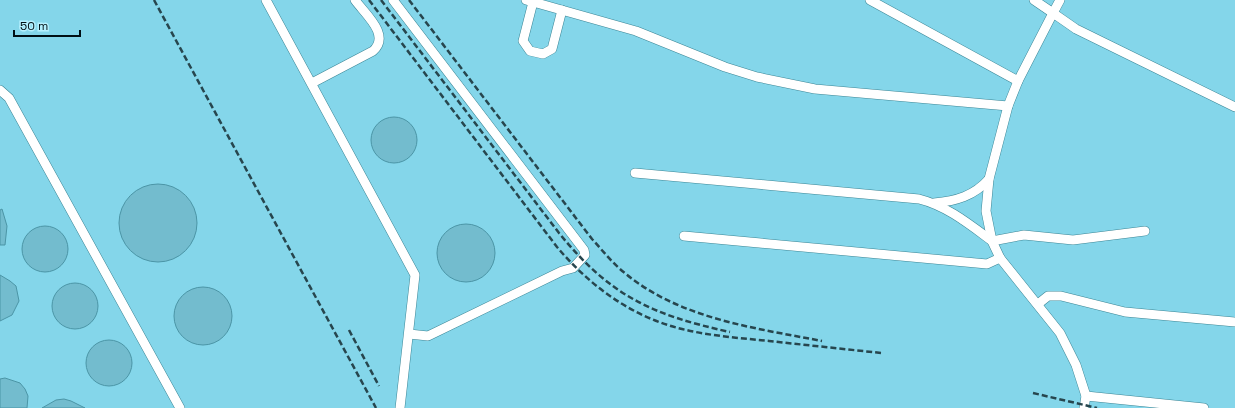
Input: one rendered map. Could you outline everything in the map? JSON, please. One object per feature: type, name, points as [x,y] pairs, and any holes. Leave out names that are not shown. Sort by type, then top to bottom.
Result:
[{"type":"lane","points":[[266,0],[415,275],[400,408]]},
{"type":"lane","points":[[312,83],[373,51],[378,46],[380,41],[378,30],[355,0]]},
{"type":"lane","points":[[393,0],[584,250],[585,255],[573,268],[562,271],[428,336],[408,334]]},
{"type":"lane","points":[[870,0],[1018,81]]},
{"type":"lane","points":[[1034,0],[1076,29],[1235,107]]},
{"type":"lane","points":[[1060,0],[1018,81],[1008,106],[989,179],[986,211],[992,241],[1000,258],[1060,333],[1076,365],[1086,396],[1084,408]]},
{"type":"lane","points":[[562,10],[552,49],[543,54],[530,51],[523,41],[530,1],[562,10],[636,31],[725,67],[764,78],[816,89],[1008,106]]},
{"type":"lane","points":[[0,90],[9,98],[180,408]]},
{"type":"lane","points":[[635,173],[919,199],[934,203],[961,218],[992,241],[1024,235],[1073,240],[1145,231]]},
{"type":"lane","points":[[934,203],[955,201],[970,195],[982,188],[989,179]]},
{"type":"lane","points":[[684,236],[987,264],[1000,258]]},
{"type":"lane","points":[[1038,304],[1048,296],[1061,296],[1125,312],[1235,322]]},
{"type":"lane","points":[[1086,396],[1204,408]]},
{"type":"shaded area","points":[[0,0],[1235,0],[1235,408],[0,408]]},
{"type":"building","points":[[394,117],[407,121],[413,127],[417,140],[413,153],[407,159],[394,163],[381,159],[375,153],[371,140],[375,127],[381,121]]},
{"type":"building","points":[[158,184],[173,187],[180,191],[190,201],[194,208],[197,223],[194,238],[190,245],[180,255],[173,259],[158,262],[143,259],[136,255],[126,245],[122,238],[119,223],[122,208],[126,201],[136,191],[143,187]]},
{"type":"building","points":[[2,209],[7,226],[5,245],[0,245],[0,210]]},
{"type":"building","points":[[460,224],[472,224],[487,232],[495,247],[495,259],[487,274],[472,282],[460,282],[445,274],[437,259],[437,247],[445,232]]},
{"type":"building","points":[[45,226],[58,230],[64,236],[68,249],[64,262],[58,268],[45,272],[32,268],[26,262],[22,249],[26,236],[32,230]]},
{"type":"building","points":[[0,275],[16,286],[19,301],[12,315],[0,321]]},
{"type":"building","points":[[75,283],[88,287],[94,293],[98,306],[94,319],[88,325],[75,329],[62,325],[56,319],[52,306],[56,293],[62,287]]},
{"type":"building","points":[[197,287],[209,287],[224,295],[232,310],[232,322],[224,337],[209,345],[197,345],[182,337],[174,322],[174,310],[182,295]]},
{"type":"building","points":[[109,340],[122,344],[128,350],[132,363],[128,376],[122,382],[109,386],[96,382],[90,376],[86,363],[90,350],[96,344]]},
{"type":"building","points":[[5,378],[20,383],[25,389],[28,396],[27,408],[0,408],[0,379]]},
{"type":"building","points":[[64,399],[85,408],[42,408],[56,400]]},
{"type":"railway","points":[[154,0],[376,408]]},
{"type":"railway","points":[[369,0],[557,247],[583,275],[613,298],[646,317],[682,329],[725,336],[881,353]]},
{"type":"railway","points":[[381,0],[559,233],[596,273],[615,288],[634,300],[655,310],[678,318],[730,332]]},
{"type":"railway","points":[[409,0],[592,239],[621,270],[647,289],[670,302],[695,312],[745,326],[822,341]]},
{"type":"railway","points":[[349,330],[379,386]]},
{"type":"railway","points":[[1033,393],[1097,408]]}]
